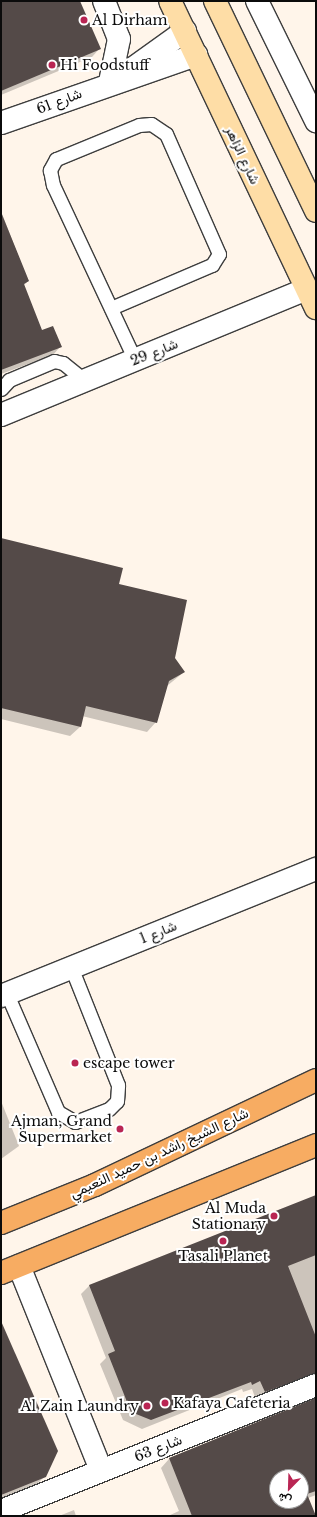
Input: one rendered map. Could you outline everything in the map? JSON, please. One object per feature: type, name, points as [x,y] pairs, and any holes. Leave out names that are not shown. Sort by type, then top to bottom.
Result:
[{"type":"main road","name":"شارع الزاهر","points":[[170,1],[311,299]]},
{"type":"main road","points":[[215,1],[316,211]]},
{"type":"main road","name":"شارع الشيخ راشد بن حميد النعيمي","points":[[1,1223],[95,1184],[311,1080]]},
{"type":"main road","points":[[10,1270],[316,1145]]},
{"type":"street","points":[[104,1],[119,39],[113,81]]},
{"type":"street","points":[[257,1],[316,121]]},
{"type":"street","name":"شارع 61","points":[[113,81],[185,31]]},
{"type":"street","name":"شارع 61","points":[[1,123],[113,81],[160,70],[196,55]]},
{"type":"street","name":"شارع 29","points":[[1,415],[135,360],[311,299]]},
{"type":"street","name":"شارع 1","points":[[4,995],[316,869]]},
{"type":"street","points":[[10,1270],[101,1470]]},
{"type":"street","name":"شارع 63","points":[[1,1511],[316,1385]]},
{"type":"lane","points":[[111,308],[212,265],[219,254],[166,134],[151,124],[139,125],[56,159],[50,170],[52,185],[135,360]]},
{"type":"lane","points":[[1,389],[9,380],[54,361],[63,363],[85,381]]},
{"type":"lane","points":[[4,995],[58,1112],[75,1122],[109,1109],[117,1101],[118,1085],[71,967]]},
{"type":"building","points":[[1,1],[80,1],[101,49],[1,91]]},
{"type":"building","points":[[1,212],[29,281],[24,284],[42,330],[53,326],[62,347],[1,370]]},
{"type":"building","points":[[1,538],[123,568],[119,584],[187,600],[175,658],[185,672],[169,681],[157,723],[86,706],[81,727],[1,708]]},
{"type":"building","points":[[316,1195],[316,1255],[288,1266],[316,1337],[316,1373],[265,1392],[260,1381],[252,1385],[251,1382],[151,1420],[131,1412],[108,1354],[115,1351],[89,1285]]},
{"type":"building","points":[[1,1321],[58,1451],[46,1477],[1,1495]]},
{"type":"building","points":[[316,1398],[316,1491],[309,1493],[309,1469],[269,1469],[269,1509],[309,1509],[309,1499],[316,1516],[192,1516],[169,1458]]},
{"type":"place","name":"Al Dirham","points":[[84,20]]},
{"type":"place","name":"Hi Foodstuff","points":[[52,65]]},
{"type":"place","name":"escape tower","points":[[75,1063]]},
{"type":"place","name":"Ajman, Grand Supermarket","points":[[120,1129]]},
{"type":"place","name":"Al Muda Stationary","points":[[274,1216]]},
{"type":"place","name":"Tasali Planet","points":[[223,1241]]},
{"type":"place","name":"Kafaya Cafeteria","points":[[165,1403]]},
{"type":"place","name":"Al Zain Laundry","points":[[147,1406]]}]
